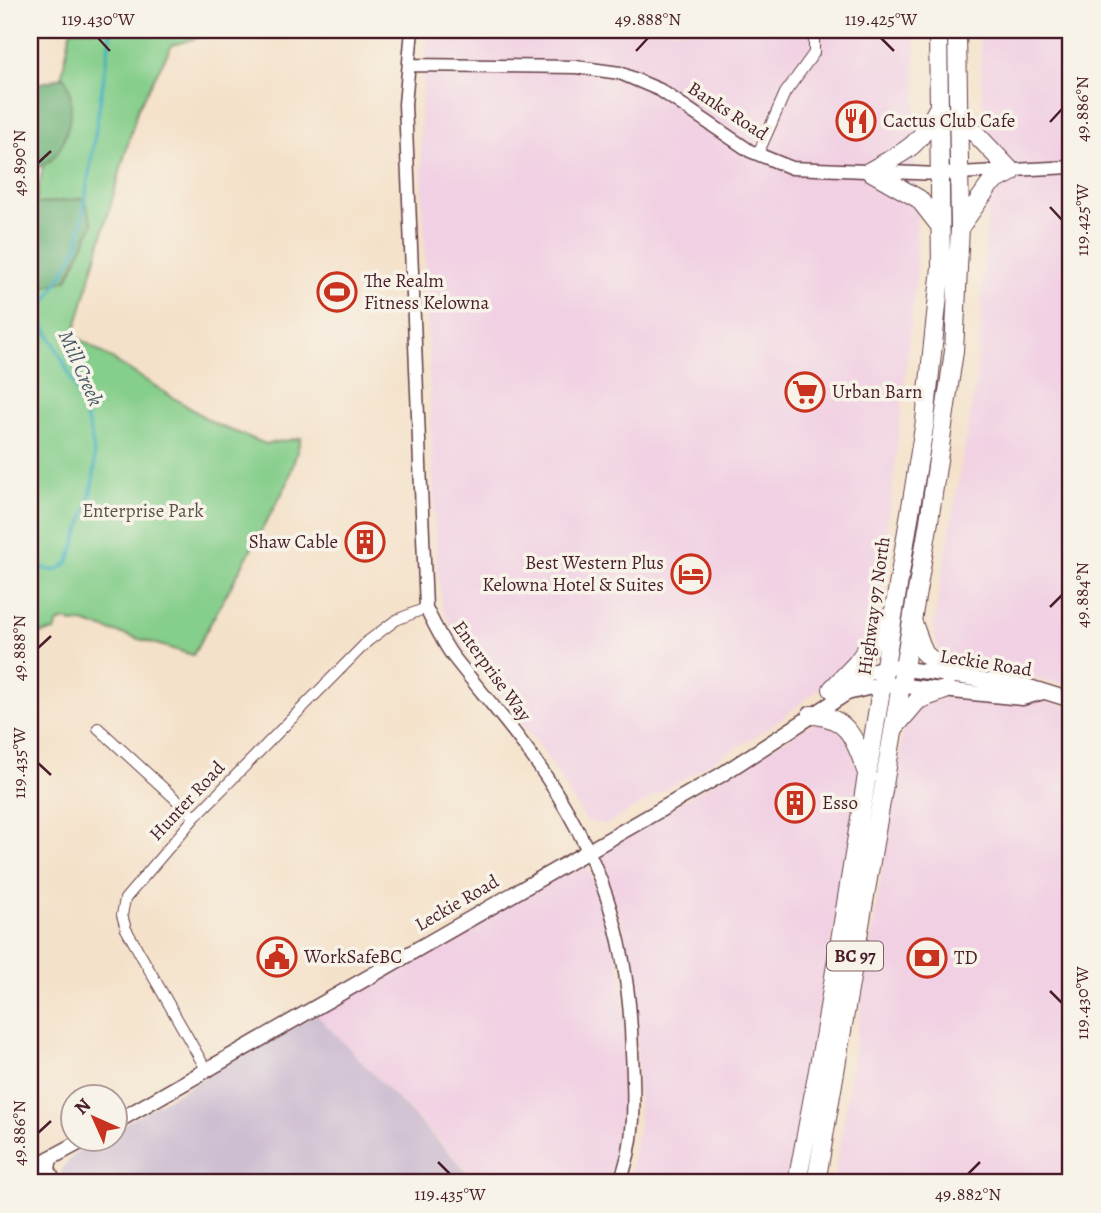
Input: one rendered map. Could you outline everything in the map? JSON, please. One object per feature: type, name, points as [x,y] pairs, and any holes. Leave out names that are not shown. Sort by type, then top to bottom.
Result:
[{"type":"highway","name":"Highway 97 North","points":[[816,1183],[893,729],[894,612],[931,372],[941,267],[938,30]]},
{"type":"highway","name":"Highway 97 North","points":[[797,1183],[868,776],[893,676],[912,620],[954,351],[960,227],[957,30]]},
{"type":"highway","points":[[870,171],[907,152],[924,134],[939,107]]},
{"type":"highway","points":[[958,115],[1013,172],[991,183],[960,227]]},
{"type":"highway","points":[[870,171],[919,199],[940,226]]},
{"type":"highway","points":[[832,689],[856,664],[894,612]]},
{"type":"highway","points":[[893,729],[918,699],[947,683],[924,653],[912,620]]},
{"type":"highway","points":[[811,715],[828,716],[849,732],[868,776]]},
{"type":"main road","name":"Leckie Road","points":[[781,737],[788,724],[832,689],[893,676],[947,683],[1022,698],[1043,692],[1071,700]]},
{"type":"main road","name":"Leckie Road","points":[[130,1114],[781,737],[846,693],[893,676]]},
{"type":"main road","points":[[30,1169],[60,1152]]},
{"type":"main road","points":[[50,1158],[48,1169],[54,1183]]},
{"type":"street","name":"Enterprise Way","points":[[412,30],[405,104],[426,608],[450,653],[535,761],[588,849],[615,917],[627,978],[634,1115],[625,1169],[619,1183]]},
{"type":"street","points":[[758,154],[785,93],[814,53],[814,30]]},
{"type":"street","name":"Banks Road","points":[[410,65],[576,67],[620,73],[660,90],[758,154],[792,167],[939,174],[1071,167]]},
{"type":"street","name":"Hunter Road","points":[[206,1071],[127,929],[122,915],[125,899],[195,817],[368,641],[396,620],[426,608]]},
{"type":"street","points":[[98,728],[195,817]]},
{"type":"shaded area","points":[[428,30],[915,30],[917,267],[891,502],[873,611],[863,640],[850,661],[830,680],[769,728],[606,825],[586,821],[543,751],[461,646],[443,610],[436,558],[420,115]]},
{"type":"shaded area","points":[[979,30],[1071,30],[1071,685],[951,666],[940,656],[933,627],[975,386],[980,335],[988,198]]},
{"type":"shaded area","points":[[948,696],[1036,699],[1071,707],[1071,1183],[834,1183],[904,725],[919,706]]},
{"type":"shaded area","points":[[815,722],[831,723],[845,737],[863,778],[786,1183],[625,1183],[630,1172],[639,1123],[635,990],[621,919],[595,853]]},
{"type":"shaded area","points":[[584,858],[610,919],[623,983],[628,1116],[618,1170],[613,1183],[480,1183],[316,1014]]},
{"type":"shaded area","points":[[316,1014],[478,1183],[61,1183],[62,1169],[75,1154],[130,1154],[130,1120]]},
{"type":"green space","name":"Enterprise Park","points":[[71,30],[215,30],[214,33],[172,45],[138,108],[74,335],[217,425],[266,444],[301,438],[287,484],[193,655],[82,622],[71,623],[70,620],[58,622],[55,631],[30,635],[30,231]]},
{"type":"green space","points":[[64,77],[71,108],[62,144],[50,161],[30,171],[30,86]]},
{"type":"green space","points":[[84,198],[93,224],[67,280],[30,291],[30,205]]},
{"type":"waterway","name":"Mill Creek","points":[[30,564],[55,571],[68,563],[87,508],[94,475],[94,457],[85,415],[68,371],[38,316],[78,246],[111,30]]},
{"type":"place","name":"Cactus Club Cafe","points":[[856,121]]},
{"type":"place","name":"The Realm Fitness Kelowna","points":[[337,292]]},
{"type":"place","name":"Urban Barn","points":[[805,392]]},
{"type":"place","name":"Shaw Cable","points":[[365,542]]},
{"type":"place","name":"Best Western Plus Kelowna Hotel & Suites","points":[[691,574]]},
{"type":"place","name":"Esso","points":[[795,803]]},
{"type":"place","name":"WorkSafeBC","points":[[277,957]]},
{"type":"place","name":"TD","points":[[927,958]]}]
